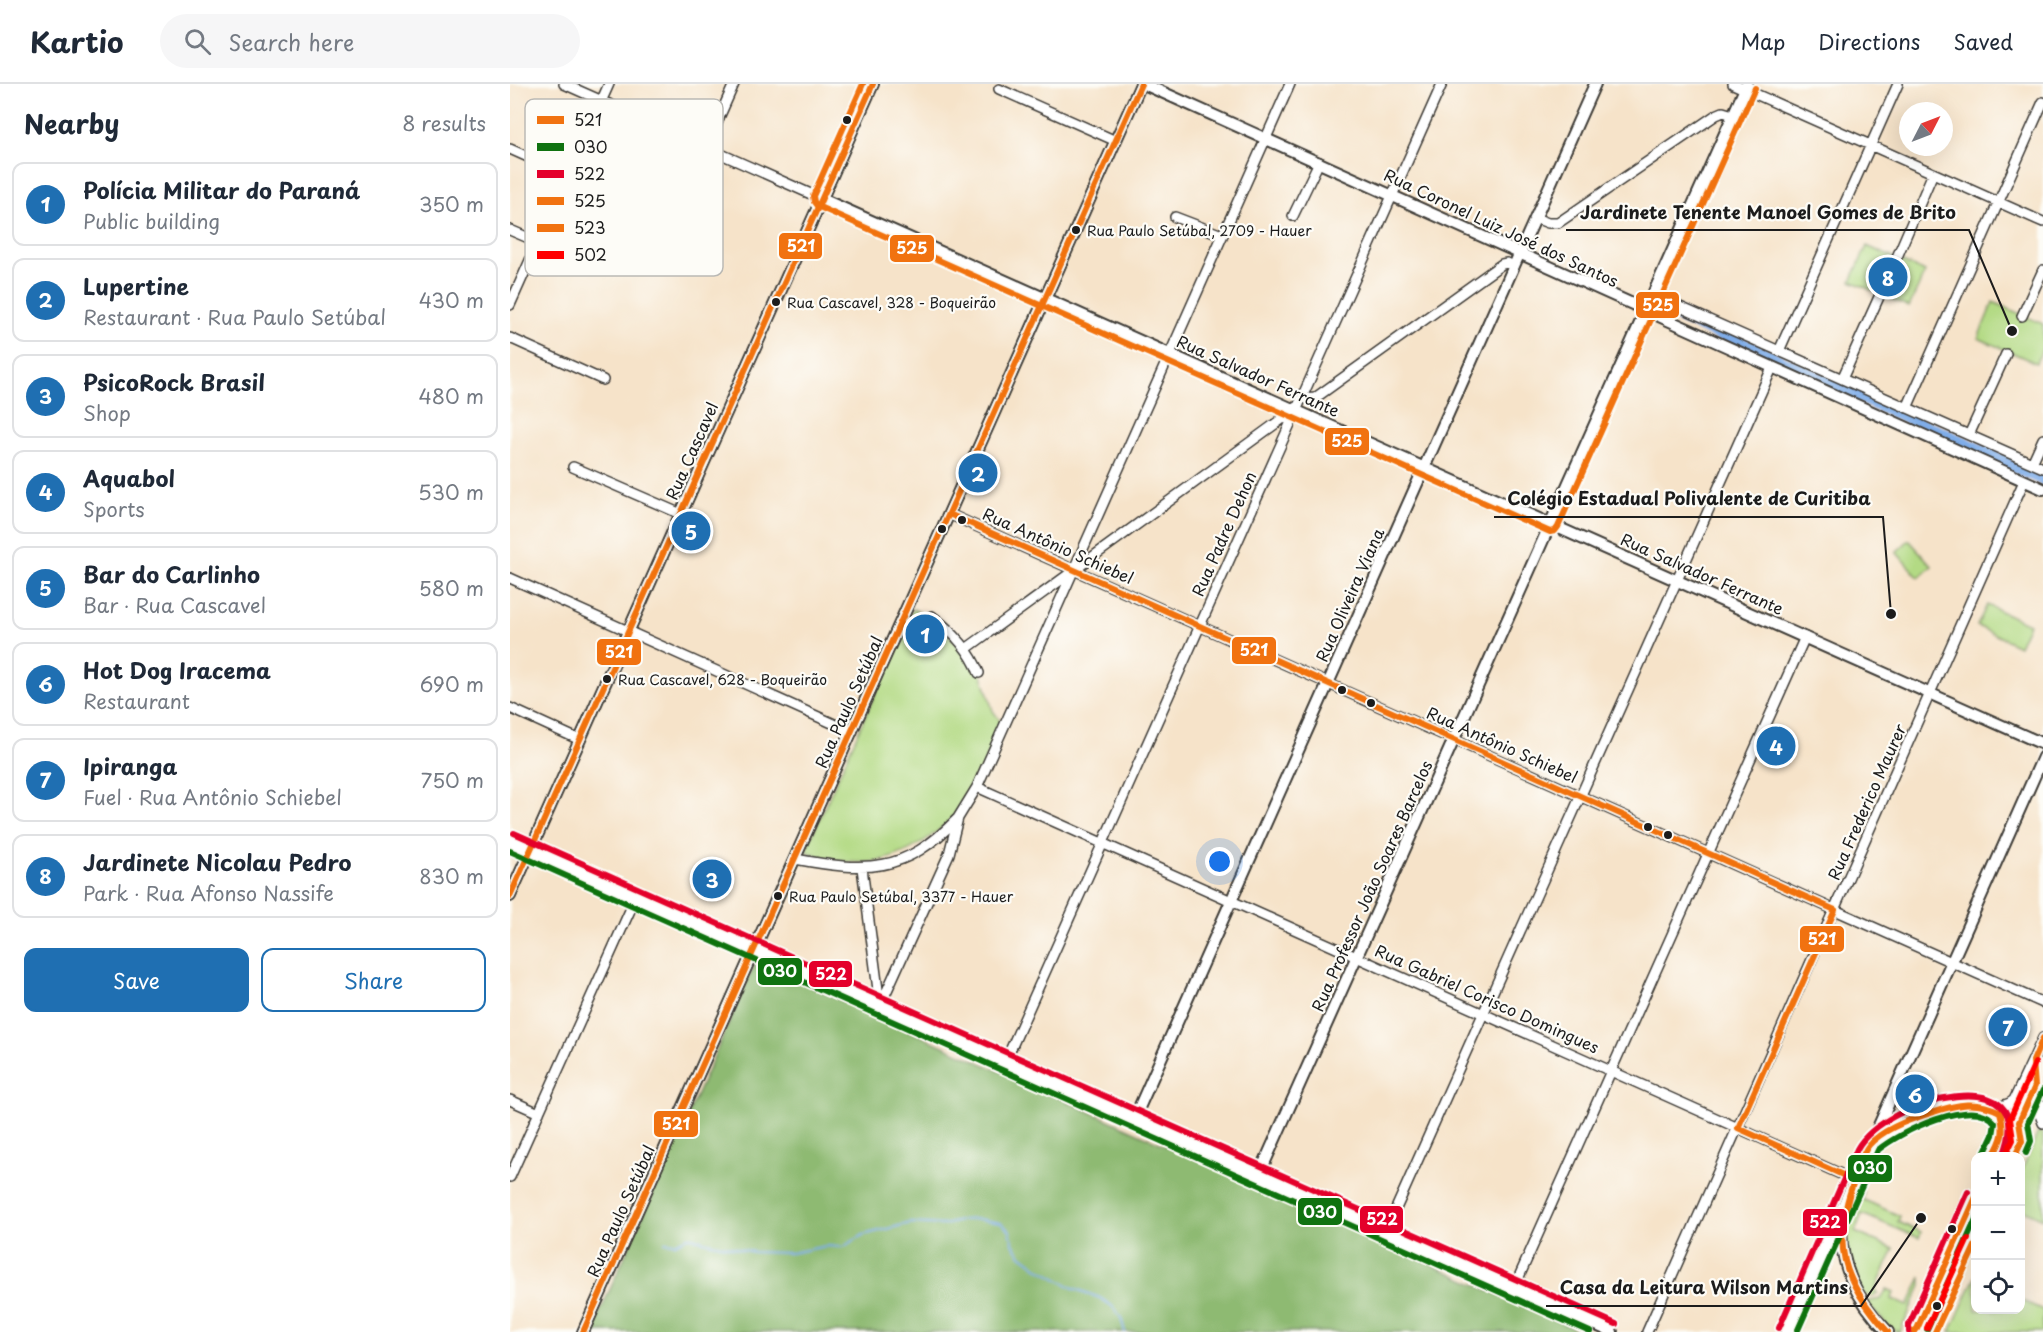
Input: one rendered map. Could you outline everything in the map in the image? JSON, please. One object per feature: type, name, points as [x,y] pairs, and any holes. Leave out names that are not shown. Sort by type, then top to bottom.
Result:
[{"type":"main road","name":"Rua Cascavel","points":[[510,896],[873,84]]},
{"type":"main road","name":"Rua Coronel Luiz José dos Santos","points":[[1142,84],[2043,489]]},
{"type":"main road","name":"Rua Paulo Setúbal","points":[[583,1332],[1142,84]]},
{"type":"main road","name":"Rua Oliveira Viana","points":[[1134,1119],[1595,84]]},
{"type":"main road","name":"Rua Professor João Soares Barcelos","points":[[1259,1175],[1745,86]]},
{"type":"main road","name":"Rua Salvador Ferrante","points":[[822,199],[1170,354],[1295,413],[1424,467],[2043,744]]},
{"type":"main road","points":[[1787,1332],[2043,757]]},
{"type":"main road","points":[[510,841],[1612,1332]]},
{"type":"main road","points":[[1854,1180],[1842,1218],[1842,1245],[1846,1266],[1859,1296],[1888,1332]]},
{"type":"street","points":[[564,84],[599,99]]},
{"type":"street","points":[[602,99],[609,84]]},
{"type":"street","points":[[723,109],[734,84]]},
{"type":"street","points":[[795,859],[862,868],[890,863],[915,852],[940,835],[958,818],[977,787],[1290,84]]},
{"type":"street","name":"Rua Padre Dehon","points":[[1005,1062],[1442,84]]},
{"type":"street","points":[[1733,84],[1745,86],[2043,222]]},
{"type":"street","points":[[1779,351],[1898,84]]},
{"type":"street","points":[[999,88],[1116,141]]},
{"type":"street","points":[[1907,408],[2043,102]]},
{"type":"street","points":[[1535,218],[1548,223],[1558,223],[1716,115],[1723,112],[1733,115]]},
{"type":"street","points":[[510,149],[525,156]]},
{"type":"street","points":[[723,155],[822,199]]},
{"type":"street","points":[[1293,216],[1319,162]]},
{"type":"street","points":[[1897,256],[1934,173]]},
{"type":"street","points":[[1175,217],[1222,235]]},
{"type":"street","points":[[510,230],[525,237]]},
{"type":"street","points":[[1301,399],[1315,398],[1502,264],[1507,263],[1514,266]]},
{"type":"street","points":[[2022,316],[2043,270]]},
{"type":"street","points":[[510,305],[525,272]]},
{"type":"street","points":[[1653,295],[2043,468]]},
{"type":"street","points":[[1842,379],[1879,297]]},
{"type":"street","points":[[510,338],[603,380]]},
{"type":"street","points":[[1969,435],[2006,354]]},
{"type":"street","points":[[1386,1231],[1772,368]]},
{"type":"street","points":[[966,649],[1282,419],[1295,413]]},
{"type":"street","points":[[2032,464],[2043,439]]},
{"type":"street","points":[[573,466],[681,514]]},
{"type":"street","name":"Rua Frederico Maurer","points":[[1647,1332],[1932,694],[1934,683],[2024,481]]},
{"type":"street","name":"Rua Antônio Schiebel","points":[[949,514],[2043,1004]]},
{"type":"street","points":[[510,578],[852,732]]},
{"type":"street","points":[[932,616],[946,627],[966,649],[979,673]]},
{"type":"street","points":[[1514,1288],[1804,637]]},
{"type":"street","points":[[510,708],[580,740]]},
{"type":"street","name":"Rua Gabriel Corisco Domingues","points":[[977,787],[1854,1180]]},
{"type":"street","points":[[880,1006],[949,854],[958,818]]},
{"type":"street","points":[[862,868],[880,1006]]},
{"type":"street","points":[[510,1177],[636,897]]},
{"type":"street","points":[[1870,1144],[1908,1121],[1936,1109],[1970,1104],[2004,1106],[2014,1100],[2043,1038]]},
{"type":"street","points":[[510,1100],[539,1113]]},
{"type":"street","points":[[2042,1108],[2043,1123]]},
{"type":"green space","points":[[1867,246],[1925,272],[1909,307],[1851,281]]},
{"type":"green space","points":[[1993,302],[2043,324],[2043,348],[2036,363],[1978,338]]},
{"type":"green space","points":[[1909,540],[1932,566],[1919,578],[1896,552]]},
{"type":"green space","points":[[1987,605],[2029,624],[2019,646],[1977,626]]},
{"type":"green space","points":[[913,609],[932,618],[943,627],[982,675],[993,711],[1002,723],[987,758],[970,793],[956,814],[931,836],[901,854],[870,862],[855,862],[839,861],[805,851]]},
{"type":"green space","points":[[756,962],[1582,1332],[591,1332]]},
{"type":"green space","points":[[2038,1132],[2043,1133],[2043,1219],[2025,1210],[2025,1163]]},
{"type":"green space","points":[[1860,1191],[1864,1192],[1862,1199],[1900,1216],[1898,1222],[1921,1232],[1919,1238],[1862,1214],[1855,1232],[1894,1249],[1875,1291],[1878,1293],[1870,1296],[1858,1291],[1846,1240],[1848,1214],[1852,1202]]},
{"type":"green space","points":[[1921,1277],[1921,1286],[1900,1332],[1892,1330],[1865,1302],[1881,1299],[1887,1289],[1894,1292],[1892,1299],[1908,1306]]},
{"type":"green space","points":[[1971,1286],[1971,1314],[2025,1314],[2025,1302],[2043,1310],[2043,1332],[1950,1332]]},
{"type":"waterway","points":[[1658,306],[2043,479]]},
{"type":"waterway","points":[[665,1242],[675,1243],[687,1237],[693,1237],[754,1252],[791,1253],[826,1246],[843,1247],[863,1235],[911,1223],[944,1225],[978,1219],[1001,1223],[1010,1231],[1013,1244],[1021,1255],[1041,1270],[1112,1306],[1121,1318],[1125,1332]]},
{"type":"transit line","name":"525","points":[[863,84],[813,196],[817,206],[1550,532],[1555,531],[1558,527],[1755,88]]},
{"type":"transit line","name":"521","points":[[510,896],[873,84]]},
{"type":"transit line","name":"521","points":[[583,1332],[1141,84]]},
{"type":"transit line","name":"521","points":[[949,514],[1835,910],[1738,1128],[1854,1180]]},
{"type":"transit line","name":"522","points":[[514,833],[1616,1324]]},
{"type":"transit line","name":"030","points":[[510,851],[1590,1332]]},
{"type":"transit line","name":"523","points":[[2017,1152],[2022,1141],[2019,1122],[2035,1086],[2033,1061],[2043,1038]]},
{"type":"transit line","name":"502","points":[[2007,1152],[2013,1140],[2010,1119],[2035,1063]]},
{"type":"transit line","name":"030","points":[[2026,1153],[2031,1141],[2028,1123],[2043,1090]]},
{"type":"transit line","name":"522","points":[[1779,1328],[1857,1149],[1873,1131],[1897,1115],[1926,1103],[1956,1096],[1982,1097],[2001,1106],[2009,1125],[2004,1152]]},
{"type":"transit line","name":"521","points":[[1888,1332],[1860,1296],[1845,1261],[1842,1242],[1847,1201],[1867,1148],[1875,1139],[1908,1121],[1967,1104],[1992,1108],[2000,1112],[2002,1135],[1995,1152]]},
{"type":"transit line","name":"030","points":[[1797,1332],[1878,1150],[1918,1126],[1954,1114],[1971,1113],[1985,1115],[1995,1123],[1993,1135],[1985,1152]]},
{"type":"transit line","name":"522","points":[[1909,1332],[1909,1325],[1968,1192]]},
{"type":"transit line","name":"521","points":[[1913,1332],[1917,1329],[1972,1206]]},
{"type":"transit line","name":"030","points":[[1927,1329],[1971,1230]]},
{"type":"transit line","name":"502","points":[[1927,1328],[1968,1239]]},
{"type":"transit line","name":"523","points":[[1935,1332],[1971,1255]]},
{"type":"place","name":"Rua Paulo Setúbal, 2709 - Hauer","points":[[1076,230]]},
{"type":"place","name":"Jardinete Nicolau Pedro","points":[[1888,277]]},
{"type":"place","name":"Rua Cascavel, 328 - Boqueirão","points":[[776,302]]},
{"type":"place","name":"Jardinete Tenente Manoel Gomes de Brito","points":[[2012,331]]},
{"type":"place","name":"Lupertine","points":[[978,473]]},
{"type":"place","name":"Bar do Carlinho","points":[[691,531]]},
{"type":"place","name":"Colégio Estadual Polivalente de Curitiba","points":[[1891,614]]},
{"type":"place","name":"Polícia Militar do Paraná","points":[[925,634]]},
{"type":"place","name":"Rua Cascavel, 628 - Boqueirão","points":[[607,679]]},
{"type":"place","name":"Aquabol","points":[[1776,746]]},
{"type":"place","name":"PsicoRock Brasil","points":[[712,879]]},
{"type":"place","name":"Rua Paulo Setúbal, 3377 - Hauer","points":[[778,896]]},
{"type":"place","name":"Ipiranga","points":[[2008,1027]]},
{"type":"place","name":"Hot Dog Iracema","points":[[1915,1094]]},
{"type":"place","name":"Casa da Leitura Wilson Martins","points":[[1921,1218]]}]
